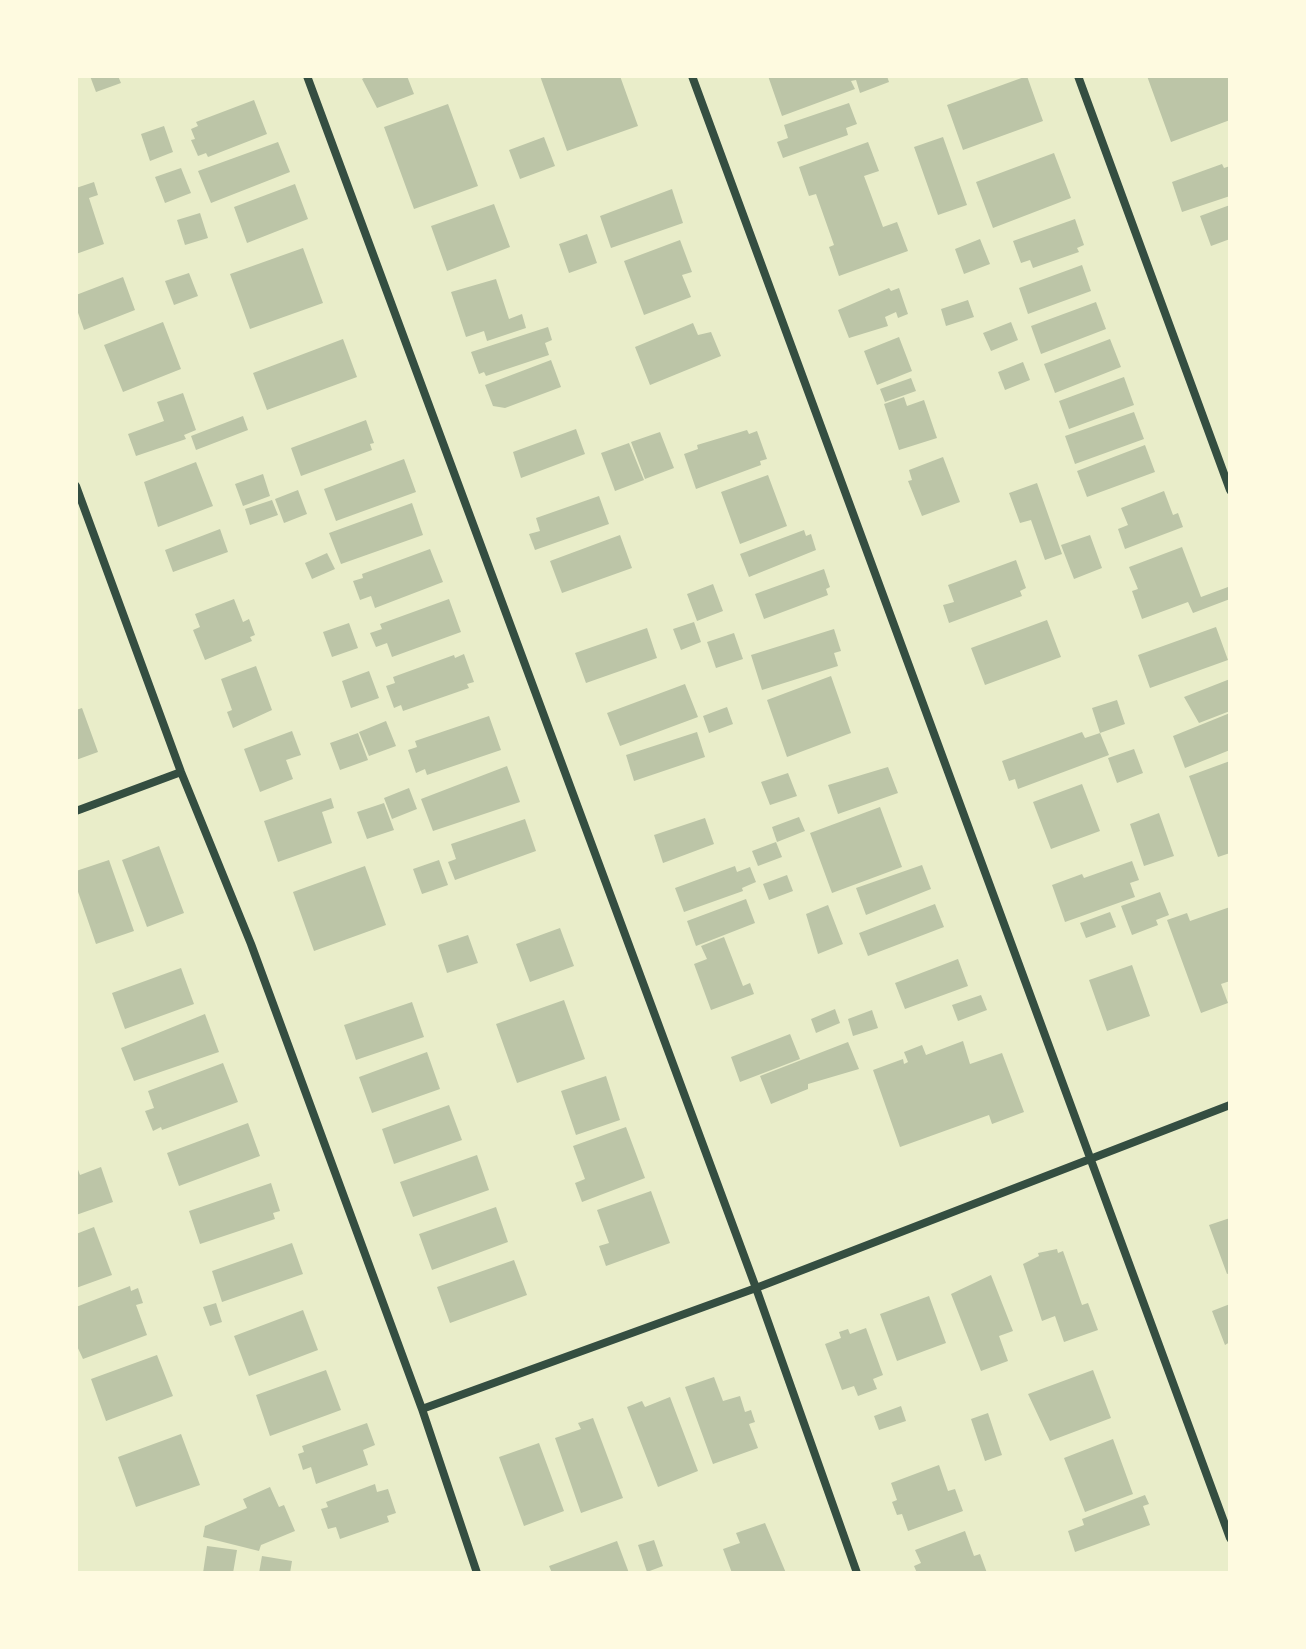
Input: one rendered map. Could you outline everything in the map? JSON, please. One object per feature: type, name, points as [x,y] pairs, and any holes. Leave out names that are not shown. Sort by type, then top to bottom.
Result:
[{"type":"street","points":[[307,76],[756,1288],[857,1573]]},
{"type":"street","points":[[692,76],[1230,1538]]},
{"type":"street","points":[[1078,76],[1230,490]]},
{"type":"street","points":[[76,486],[181,772],[251,944],[422,1409],[477,1573]]},
{"type":"street","points":[[76,811],[181,772]]},
{"type":"street","points":[[422,1409],[756,1288],[1230,1105]]},
{"type":"building","points":[[90,76],[118,76],[121,83],[96,92]]},
{"type":"building","points":[[367,76],[407,76],[414,94],[377,108],[362,79]]},
{"type":"building","points":[[540,76],[620,76],[638,126],[567,151]]},
{"type":"building","points":[[768,76],[887,76],[889,82],[860,93],[856,80],[851,81],[855,89],[782,116]]},
{"type":"building","points":[[1027,76],[1043,121],[963,150],[947,105]]},
{"type":"building","points":[[1147,76],[1230,76],[1230,120],[1171,142]]},
{"type":"building","points":[[254,100],[267,134],[208,157],[206,153],[198,156],[191,140],[195,139],[191,129],[198,126],[196,122]]},
{"type":"building","points":[[849,103],[857,124],[846,128],[848,135],[783,158],[777,142],[788,138],[784,125]]},
{"type":"building","points":[[448,104],[478,186],[414,209],[384,127]]},
{"type":"building","points":[[164,126],[173,152],[150,161],[141,134]]},
{"type":"building","points":[[544,137],[555,166],[520,179],[509,150]]},
{"type":"building","points":[[943,137],[967,205],[938,215],[914,147]]},
{"type":"building","points":[[278,142],[290,172],[211,203],[198,171]]},
{"type":"building","points":[[868,142],[879,171],[864,176],[883,227],[897,222],[908,251],[839,276],[829,247],[834,245],[816,194],[809,196],[799,167]]},
{"type":"building","points":[[1054,153],[1071,198],[993,228],[976,182]]},
{"type":"building","points":[[1222,164],[1224,168],[1230,166],[1230,196],[1182,212],[1172,182]]},
{"type":"building","points":[[181,168],[191,193],[165,203],[155,177]]},
{"type":"building","points":[[94,182],[98,195],[89,198],[104,244],[76,254],[76,188]]},
{"type":"building","points":[[295,184],[308,219],[247,243],[234,207]]},
{"type":"building","points":[[672,189],[683,223],[611,248],[600,216]]},
{"type":"building","points":[[494,204],[510,247],[447,271],[431,226]]},
{"type":"building","points":[[1230,205],[1230,239],[1211,246],[1200,216]]},
{"type":"building","points":[[200,213],[208,238],[185,245],[177,220]]},
{"type":"building","points":[[1075,219],[1084,245],[1077,248],[1079,252],[1033,268],[1030,260],[1021,263],[1013,241]]},
{"type":"building","points":[[587,234],[597,263],[569,273],[559,244]]},
{"type":"building","points":[[980,239],[990,264],[964,274],[955,249]]},
{"type":"building","points":[[680,240],[692,272],[682,275],[691,297],[644,315],[624,261]]},
{"type":"building","points":[[303,248],[323,303],[250,329],[230,274]]},
{"type":"building","points":[[1082,265],[1091,291],[1028,314],[1019,288]]},
{"type":"building","points":[[189,273],[198,296],[174,305],[165,281]]},
{"type":"building","points":[[123,277],[135,310],[84,330],[76,307],[76,295]]},
{"type":"building","points":[[496,279],[509,319],[522,314],[526,328],[487,341],[484,331],[466,337],[451,292]]},
{"type":"building","points":[[889,288],[891,291],[899,288],[908,314],[898,318],[896,312],[885,317],[888,326],[849,338],[838,310]]},
{"type":"building","points":[[968,300],[974,317],[946,326],[941,309]]},
{"type":"building","points":[[1096,302],[1106,329],[1041,354],[1031,326]]},
{"type":"building","points":[[163,322],[181,369],[123,392],[104,345]]},
{"type":"building","points":[[1011,322],[1018,340],[991,351],[983,333]]},
{"type":"building","points":[[693,323],[698,335],[711,332],[721,356],[650,385],[635,347]]},
{"type":"building","points":[[548,327],[552,340],[545,343],[549,355],[486,376],[484,372],[479,374],[471,352]]},
{"type":"building","points":[[899,337],[912,371],[877,385],[864,351]]},
{"type":"building","points":[[343,339],[357,377],[267,410],[253,373]]},
{"type":"building","points":[[1110,339],[1121,367],[1055,393],[1044,364]]},
{"type":"building","points":[[551,360],[561,387],[505,408],[493,406],[485,385]]},
{"type":"building","points":[[1023,362],[1030,380],[1005,390],[998,372]]},
{"type":"building","points":[[1124,377],[1134,405],[1069,429],[1059,401]]},
{"type":"building","points":[[911,378],[916,391],[885,402],[880,389]]},
{"type":"building","points":[[183,393],[196,430],[184,435],[186,439],[136,456],[128,434],[164,421],[157,402]]},
{"type":"building","points":[[904,397],[907,406],[924,400],[937,438],[899,450],[884,404]]},
{"type":"building","points":[[1134,412],[1144,439],[1075,464],[1065,436]]},
{"type":"building","points":[[243,416],[248,430],[196,450],[191,436]]},
{"type":"building","points":[[366,420],[374,443],[370,444],[372,450],[301,476],[291,448]]},
{"type":"building","points":[[576,429],[585,454],[521,478],[513,452]]},
{"type":"building","points":[[747,430],[749,434],[757,431],[767,459],[760,461],[761,465],[696,489],[684,454],[698,449],[697,445]]},
{"type":"building","points":[[660,432],[674,468],[645,479],[631,442]]},
{"type":"building","points":[[629,443],[644,480],[615,491],[601,453]]},
{"type":"building","points":[[1145,445],[1155,472],[1087,497],[1077,471]]},
{"type":"building","points":[[943,457],[960,502],[922,516],[908,481],[912,480],[909,470]]},
{"type":"building","points":[[404,459],[416,492],[336,521],[324,489]]},
{"type":"building","points":[[196,462],[213,506],[158,527],[144,482]]},
{"type":"building","points":[[263,474],[270,496],[243,506],[235,484]]},
{"type":"building","points":[[768,475],[787,526],[740,544],[721,492]]},
{"type":"building","points":[[1037,483],[1062,554],[1045,560],[1031,520],[1020,523],[1009,493]]},
{"type":"building","points":[[298,490],[307,514],[284,523],[275,499]]},
{"type":"building","points":[[1164,491],[1173,515],[1178,513],[1183,527],[1125,549],[1118,529],[1128,525],[1121,508]]},
{"type":"building","points":[[599,496],[609,524],[535,550],[529,534],[540,531],[536,518]]},
{"type":"building","points":[[272,500],[278,515],[250,525],[245,509]]},
{"type":"building","points":[[412,503],[423,535],[341,564],[329,533]]},
{"type":"building","points":[[220,529],[228,552],[173,572],[165,550]]},
{"type":"building","points":[[804,530],[806,536],[811,534],[816,550],[749,577],[740,554]]},
{"type":"building","points":[[620,535],[632,568],[562,593],[550,561]]},
{"type":"building","points":[[1090,535],[1102,568],[1074,579],[1061,545]]},
{"type":"building","points":[[1182,547],[1201,597],[1228,587],[1230,599],[1193,613],[1188,602],[1142,619],[1132,591],[1138,589],[1129,567]]},
{"type":"building","points":[[430,549],[443,582],[375,608],[371,596],[360,600],[353,581],[363,578],[362,574]]},
{"type":"building","points":[[327,553],[335,569],[312,579],[305,563]]},
{"type":"building","points":[[1016,560],[1026,588],[1020,591],[1022,596],[949,623],[943,605],[954,602],[948,585]]},
{"type":"building","points":[[824,569],[830,587],[826,589],[828,595],[764,619],[755,594]]},
{"type":"building","points":[[713,584],[723,611],[697,621],[687,594]]},
{"type":"building","points":[[234,599],[243,622],[249,619],[255,635],[250,637],[252,641],[205,660],[193,630],[200,627],[195,614]]},
{"type":"building","points":[[449,599],[461,632],[392,657],[387,643],[376,647],[370,633],[382,629],[380,624]]},
{"type":"building","points":[[1047,620],[1061,657],[985,685],[971,648]]},
{"type":"building","points":[[694,622],[701,642],[681,650],[673,629]]},
{"type":"building","points":[[349,623],[358,648],[332,657],[323,632]]},
{"type":"building","points":[[1216,627],[1228,660],[1150,688],[1138,655]]},
{"type":"building","points":[[647,628],[657,658],[586,683],[575,653]]},
{"type":"building","points":[[834,629],[841,651],[834,653],[838,666],[762,690],[751,655]]},
{"type":"building","points":[[734,633],[743,659],[716,668],[707,642]]},
{"type":"building","points":[[464,654],[474,682],[467,684],[469,688],[403,711],[401,705],[394,708],[386,686],[395,683],[393,677]]},
{"type":"building","points":[[256,666],[272,710],[233,728],[227,712],[232,710],[221,679]]},
{"type":"building","points":[[369,671],[379,698],[351,708],[342,681]]},
{"type":"building","points":[[831,676],[851,733],[787,757],[767,700]]},
{"type":"building","points":[[1230,679],[1230,711],[1199,723],[1184,697]]},
{"type":"building","points":[[685,684],[698,717],[620,746],[607,713]]},
{"type":"building","points":[[1117,700],[1125,724],[1100,733],[1092,708]]},
{"type":"building","points":[[727,707],[733,724],[709,733],[703,716]]},
{"type":"building","points":[[82,708],[98,752],[76,760],[76,710]]},
{"type":"building","points":[[1230,713],[1230,750],[1185,768],[1173,736]]},
{"type":"building","points":[[489,716],[501,750],[427,775],[425,769],[416,773],[408,750],[417,747],[415,741]]},
{"type":"building","points":[[386,721],[396,746],[369,756],[359,732]]},
{"type":"building","points":[[292,731],[301,755],[286,760],[293,779],[260,792],[244,749]]},
{"type":"building","points":[[697,732],[705,757],[634,781],[626,755]]},
{"type":"building","points":[[1082,732],[1085,738],[1100,733],[1109,755],[1018,789],[1015,779],[1009,781],[1002,761]]},
{"type":"building","points":[[358,733],[368,760],[340,770],[330,743]]},
{"type":"building","points":[[1134,749],[1143,773],[1117,783],[1108,758]]},
{"type":"building","points":[[1230,761],[1230,853],[1218,857],[1189,776]]},
{"type":"building","points":[[507,766],[520,802],[433,831],[421,799]]},
{"type":"building","points":[[888,767],[898,793],[838,814],[828,785]]},
{"type":"building","points":[[788,773],[797,796],[770,805],[761,782]]},
{"type":"building","points":[[1082,784],[1100,831],[1051,849],[1033,802]]},
{"type":"building","points":[[409,788],[417,809],[392,819],[384,798]]},
{"type":"building","points":[[331,798],[334,808],[322,812],[332,843],[278,862],[264,821]]},
{"type":"building","points":[[384,803],[394,830],[367,839],[357,812]]},
{"type":"building","points":[[880,807],[902,867],[832,893],[810,833]]},
{"type":"building","points":[[1159,813],[1174,856],[1144,866],[1130,824]]},
{"type":"building","points":[[799,817],[805,831],[777,842],[772,827]]},
{"type":"building","points":[[705,818],[714,844],[663,863],[654,835]]},
{"type":"building","points":[[525,819],[536,851],[455,880],[448,862],[456,859],[451,844]]},
{"type":"building","points":[[776,842],[782,857],[758,866],[752,851]]},
{"type":"building","points":[[159,846],[184,913],[147,927],[122,860]]},
{"type":"building","points":[[109,860],[134,931],[96,944],[76,886],[76,871]]},
{"type":"building","points":[[439,860],[448,885],[422,894],[413,869]]},
{"type":"building","points":[[1132,861],[1139,880],[1130,883],[1135,897],[1065,922],[1052,885],[1082,874],[1084,878]]},
{"type":"building","points":[[922,865],[931,889],[866,915],[856,888]]},
{"type":"building","points":[[365,866],[386,925],[314,951],[293,892]]},
{"type":"building","points":[[735,866],[737,872],[750,867],[756,882],[742,888],[743,891],[684,912],[675,888]]},
{"type":"building","points":[[787,875],[793,891],[769,900],[763,884]]},
{"type":"building","points":[[1160,892],[1169,915],[1156,920],[1158,925],[1132,935],[1121,906]]},
{"type":"building","points":[[746,899],[755,923],[696,946],[687,921]]},
{"type":"building","points":[[935,904],[944,927],[868,956],[859,933]]},
{"type":"building","points":[[828,905],[843,944],[818,954],[806,914]]},
{"type":"building","points":[[1230,907],[1230,981],[1221,984],[1228,1003],[1201,1013],[1167,920],[1187,913],[1190,921]]},
{"type":"building","points":[[1110,912],[1116,927],[1086,938],[1080,923]]},
{"type":"building","points":[[560,928],[574,966],[530,982],[516,944]]},
{"type":"building","points":[[468,935],[478,963],[447,973],[438,945]]},
{"type":"building","points":[[724,937],[743,986],[750,983],[754,994],[711,1010],[694,964],[707,959],[701,946]]},
{"type":"building","points":[[958,959],[968,986],[905,1009],[895,983]]},
{"type":"building","points":[[1132,965],[1150,1016],[1107,1031],[1089,980]]},
{"type":"building","points":[[181,968],[194,1004],[125,1029],[112,993]]},
{"type":"building","points":[[981,995],[987,1010],[958,1021],[952,1005]]},
{"type":"building","points":[[564,1000],[585,1059],[517,1083],[496,1024]]},
{"type":"building","points":[[412,1002],[424,1037],[356,1060],[344,1025]]},
{"type":"building","points":[[835,1009],[840,1023],[816,1033],[811,1019]]},
{"type":"building","points":[[872,1010],[878,1028],[853,1036],[848,1019]]},
{"type":"building","points":[[205,1014],[219,1052],[134,1081],[121,1048]]},
{"type":"building","points":[[790,1034],[800,1059],[740,1082],[731,1057]]},
{"type":"building","points":[[963,1041],[970,1064],[1002,1053],[1024,1112],[992,1124],[989,1115],[900,1147],[873,1070],[903,1059],[904,1064],[908,1062],[904,1052],[922,1045],[926,1055]]},
{"type":"building","points":[[848,1042],[859,1069],[808,1084],[808,1089],[771,1104],[760,1076]]},
{"type":"building","points":[[427,1052],[440,1089],[372,1113],[359,1077]]},
{"type":"building","points":[[223,1063],[238,1102],[153,1131],[145,1111],[154,1108],[148,1091]]},
{"type":"building","points":[[606,1076],[620,1120],[576,1135],[561,1091]]},
{"type":"building","points":[[449,1105],[462,1140],[394,1164],[382,1129]]},
{"type":"building","points":[[248,1123],[260,1156],[179,1186],[167,1153]]},
{"type":"building","points":[[626,1127],[645,1178],[582,1202],[575,1183],[585,1179],[573,1146]]},
{"type":"building","points":[[477,1155],[489,1190],[413,1217],[400,1182]]},
{"type":"building","points":[[76,1164],[80,1175],[101,1167],[113,1202],[76,1215]]},
{"type":"building","points":[[271,1183],[280,1211],[273,1213],[275,1219],[200,1244],[189,1211]]},
{"type":"building","points":[[651,1191],[670,1243],[606,1266],[599,1246],[609,1243],[597,1210]]},
{"type":"building","points":[[496,1207],[508,1242],[432,1270],[419,1234]]},
{"type":"building","points":[[1230,1218],[1230,1273],[1227,1274],[1209,1225]]},
{"type":"building","points":[[94,1227],[112,1275],[76,1288],[76,1234]]},
{"type":"building","points":[[292,1243],[303,1274],[222,1302],[212,1271]]},
{"type":"building","points":[[1057,1249],[1058,1253],[1063,1251],[1082,1305],[1088,1303],[1098,1330],[1064,1342],[1055,1316],[1042,1321],[1023,1264],[1039,1256],[1038,1253]]},
{"type":"building","points":[[514,1260],[527,1295],[450,1323],[437,1287]]},
{"type":"building","points":[[991,1275],[1013,1331],[999,1336],[1008,1361],[981,1371],[951,1294]]},
{"type":"building","points":[[130,1286],[131,1291],[138,1288],[143,1303],[136,1305],[147,1335],[83,1359],[76,1344],[76,1307]]},
{"type":"building","points":[[929,1296],[946,1343],[897,1361],[880,1314]]},
{"type":"building","points":[[216,1303],[222,1322],[210,1326],[203,1307]]},
{"type":"building","points":[[1230,1304],[1230,1342],[1225,1345],[1212,1311]]},
{"type":"building","points":[[303,1310],[318,1350],[249,1376],[234,1336]]},
{"type":"building","points":[[866,1328],[883,1375],[873,1379],[877,1389],[858,1396],[854,1386],[842,1390],[825,1344],[841,1338],[839,1332],[848,1329],[850,1334]]},
{"type":"building","points":[[157,1355],[173,1396],[106,1421],[91,1379]]},
{"type":"building","points":[[326,1370],[341,1410],[270,1436],[256,1395]]},
{"type":"building","points":[[1093,1370],[1111,1418],[1050,1441],[1028,1394]]},
{"type":"building","points":[[714,1377],[723,1401],[740,1396],[745,1412],[751,1410],[755,1422],[749,1424],[758,1448],[713,1464],[685,1387]]},
{"type":"building","points":[[670,1397],[698,1471],[658,1487],[627,1407],[642,1401],[645,1407]]},
{"type":"building","points":[[901,1406],[906,1421],[879,1430],[874,1416]]},
{"type":"building","points":[[988,1413],[1002,1455],[985,1461],[971,1419]]},
{"type":"building","points":[[593,1418],[623,1498],[581,1513],[555,1438],[581,1429],[578,1423]]},
{"type":"building","points":[[367,1423],[375,1445],[363,1450],[368,1465],[316,1484],[311,1467],[303,1470],[298,1454],[304,1452],[302,1446]]},
{"type":"building","points":[[181,1434],[200,1485],[136,1507],[118,1457]]},
{"type":"building","points":[[1113,1439],[1133,1494],[1085,1512],[1064,1458]]},
{"type":"building","points":[[539,1443],[564,1511],[524,1526],[499,1457]]},
{"type":"building","points":[[939,1465],[948,1491],[955,1489],[963,1511],[908,1531],[902,1514],[897,1515],[892,1502],[897,1500],[891,1483]]},
{"type":"building","points":[[375,1484],[377,1492],[388,1489],[396,1513],[387,1516],[389,1522],[340,1539],[336,1527],[328,1529],[321,1509],[328,1507],[326,1502]]},
{"type":"building","points":[[270,1487],[279,1507],[284,1505],[295,1531],[261,1545],[259,1551],[203,1537],[205,1526],[247,1508],[243,1499]]},
{"type":"building","points":[[1145,1495],[1149,1504],[1143,1506],[1150,1525],[1075,1552],[1068,1531],[1084,1525],[1082,1519]]},
{"type":"building","points":[[765,1523],[786,1573],[732,1573],[723,1549],[740,1543],[736,1533]]},
{"type":"building","points":[[965,1531],[974,1556],[980,1554],[987,1573],[917,1573],[914,1566],[921,1563],[915,1550]]},
{"type":"building","points":[[654,1540],[663,1566],[647,1572],[638,1545]]},
{"type":"building","points":[[617,1541],[629,1573],[552,1573],[549,1566]]},
{"type":"building","points":[[207,1546],[237,1550],[233,1573],[203,1573]]},
{"type":"building","points":[[262,1556],[292,1561],[290,1573],[259,1573]]}]
